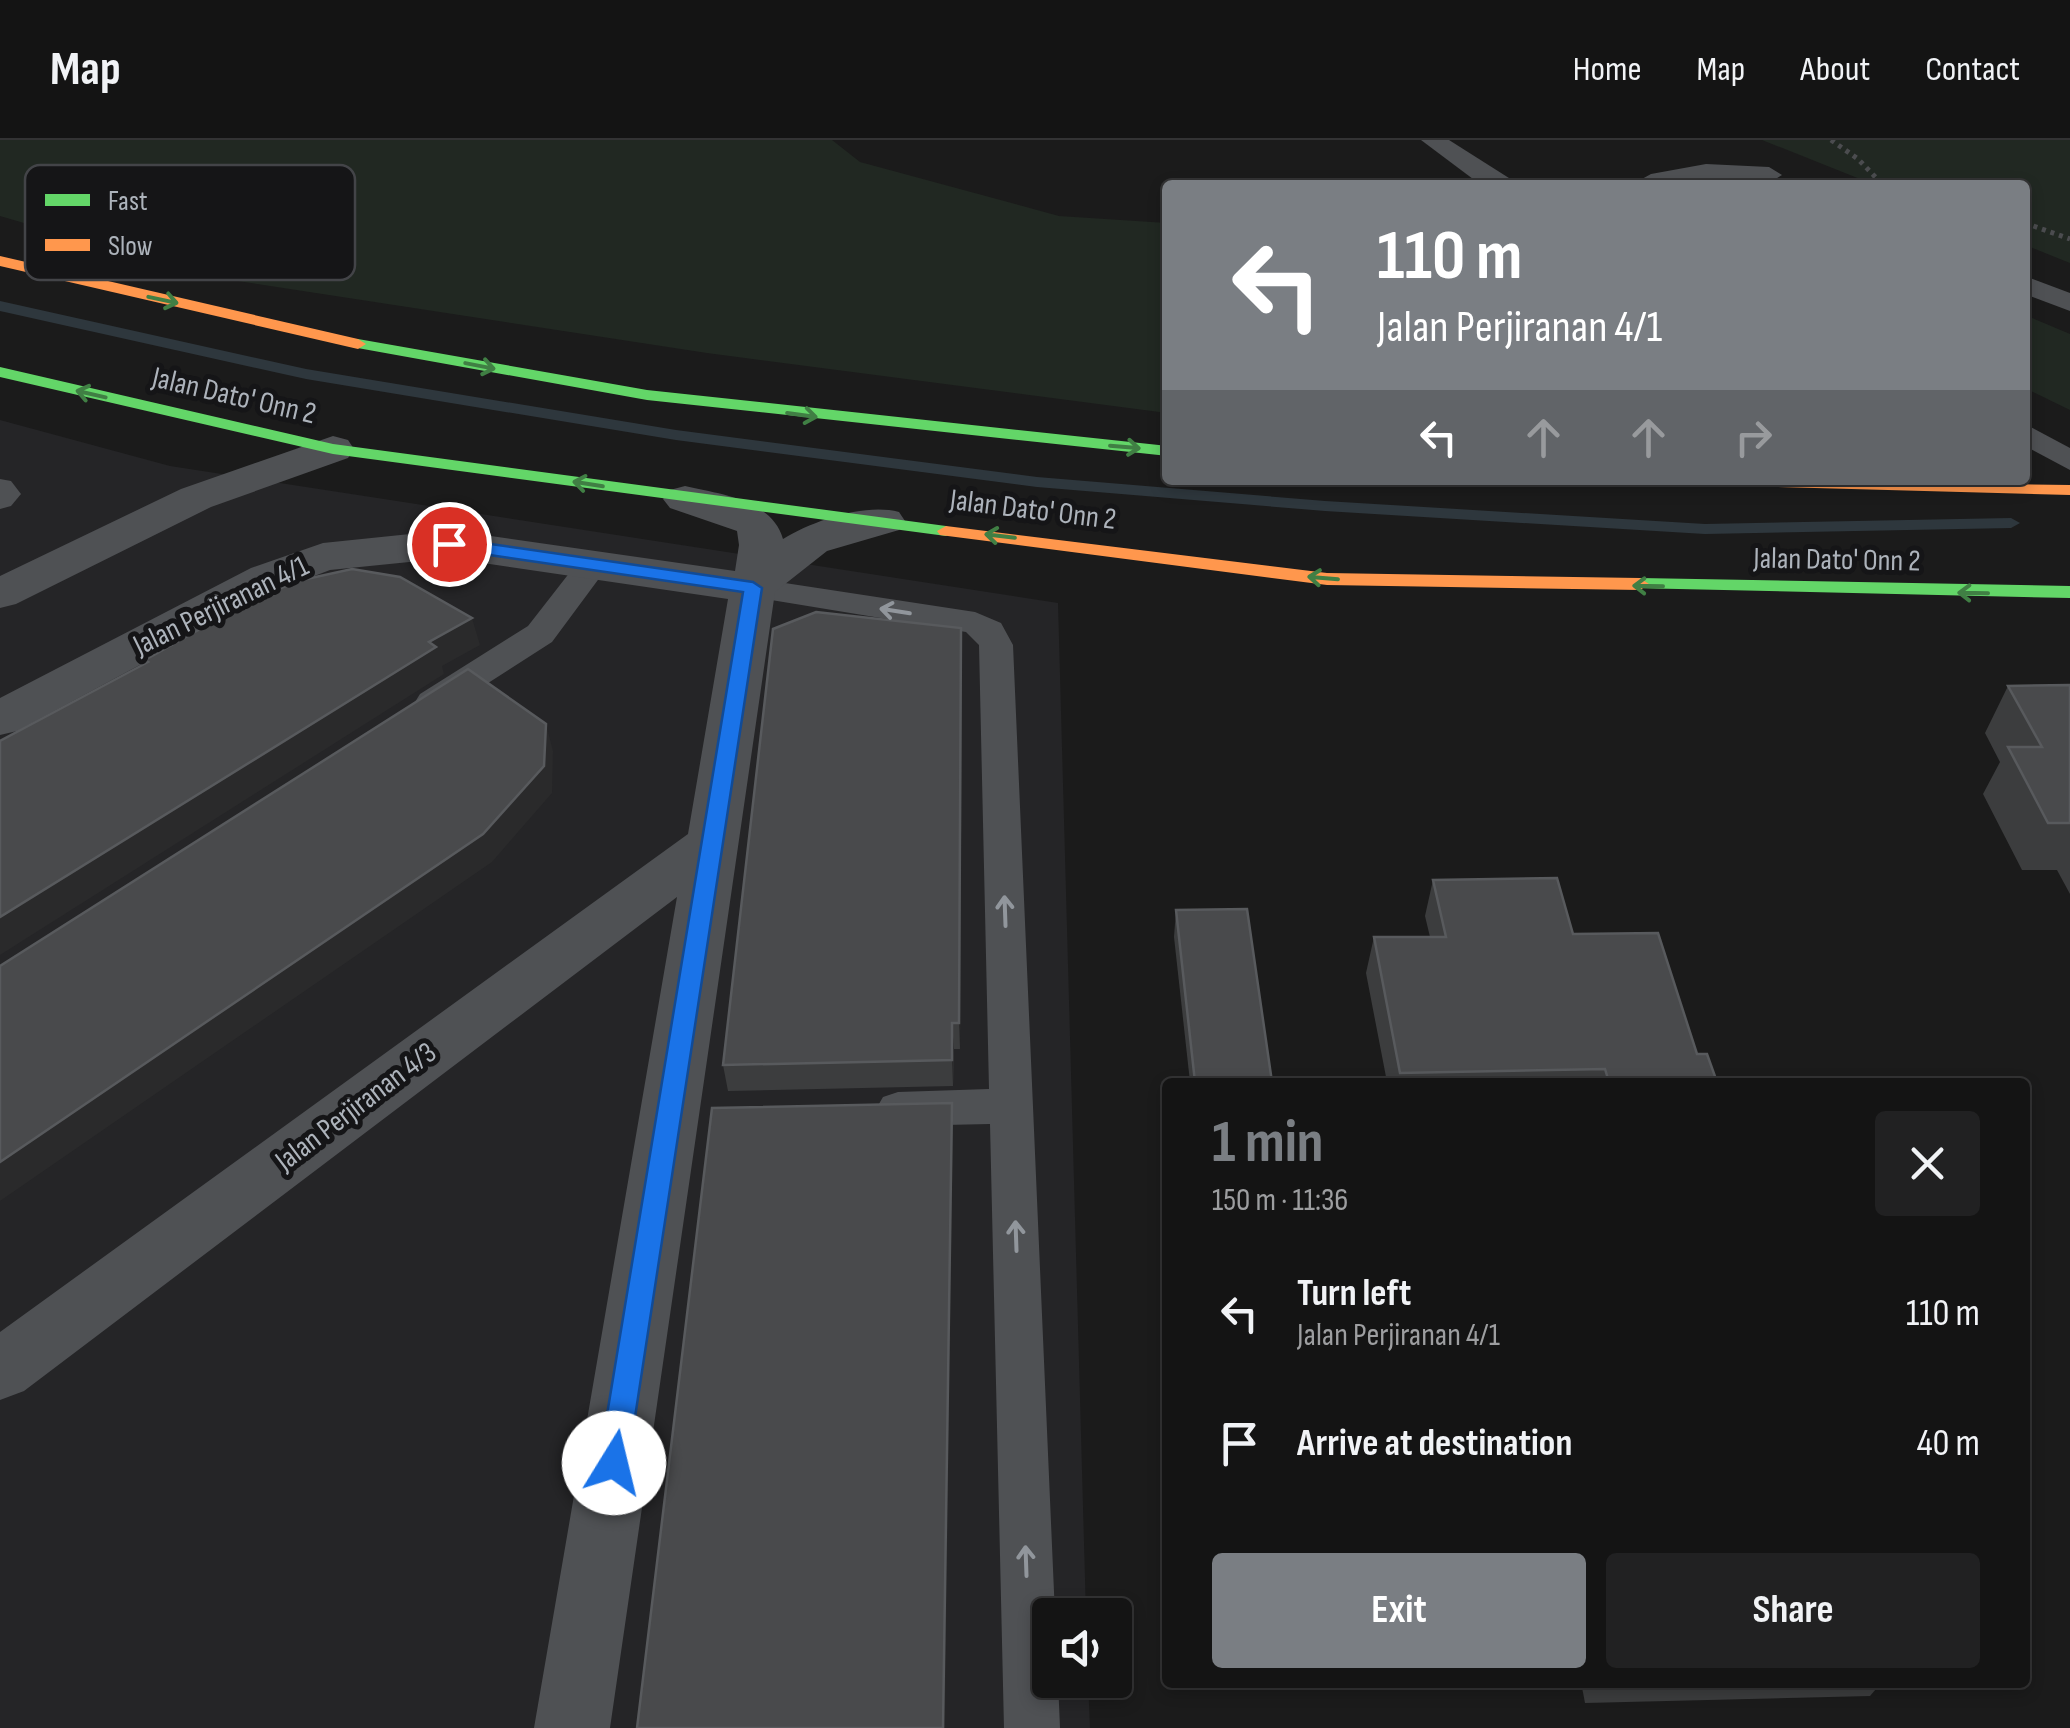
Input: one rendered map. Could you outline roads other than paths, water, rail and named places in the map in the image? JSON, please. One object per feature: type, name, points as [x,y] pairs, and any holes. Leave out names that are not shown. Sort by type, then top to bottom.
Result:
[{"type":"main road","points":[[0,261],[25,269]]},
{"type":"main road","points":[[71,280],[570,384],[829,419],[1162,450]]},
{"type":"main road","name":"Jalan Dato' Onn 2","points":[[0,372],[333,449],[685,499],[1327,579],[2070,592]]},
{"type":"main road","points":[[1887,485],[2070,490]]},
{"type":"street","points":[[196,498],[254,433]]},
{"type":"street","points":[[0,594],[196,498],[333,449]]},
{"type":"street","points":[[572,1728],[688,1113],[712,843],[753,588],[764,552],[764,534],[753,522],[685,499]]},
{"type":"street","points":[[753,588],[794,548],[810,538],[883,521]]},
{"type":"street","name":"Jalan Perjiranan 4/1","points":[[0,719],[266,578],[323,557],[449,544],[753,588]]},
{"type":"street","name":"Jalan Perjiranan 4/3","points":[[0,1370],[712,843]]},
{"type":"lane","points":[[1433,140],[1496,180]]},
{"type":"lane","points":[[1718,149],[1783,180]]},
{"type":"lane","points":[[1657,180],[1677,172],[1769,174]]},
{"type":"lane","points":[[2030,286],[2070,303]]},
{"type":"lane","points":[[2030,436],[2070,461]]},
{"type":"lane","points":[[0,488],[5,494],[0,499]]},
{"type":"lane","points":[[410,718],[540,634],[593,565]]},
{"type":"lane","name":"Jalan Perjiranan 4/1","points":[[753,588],[975,623],[989,632],[996,645],[1012,1106]]},
{"type":"lane","points":[[860,1110],[1012,1106],[1032,1728]]},
{"type":"waterway","points":[[0,306],[306,374],[676,435],[1037,482],[1325,506],[1705,529],[2011,523]]}]
